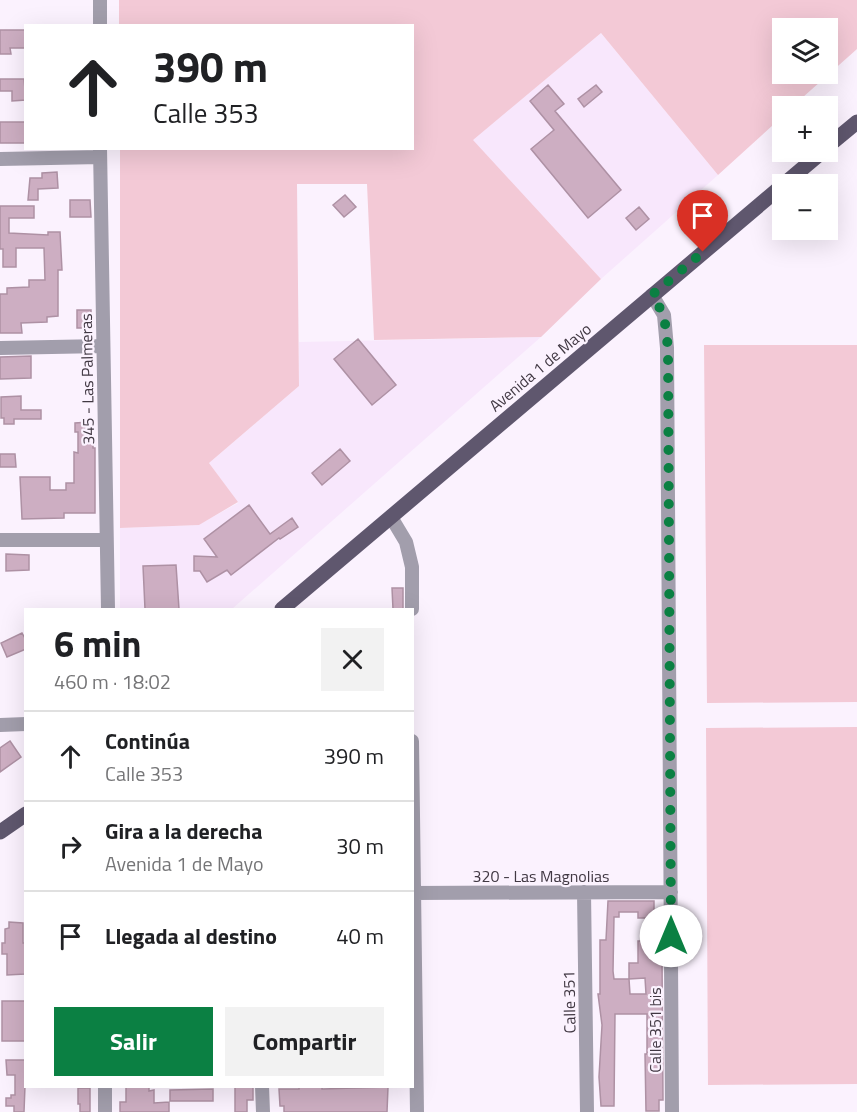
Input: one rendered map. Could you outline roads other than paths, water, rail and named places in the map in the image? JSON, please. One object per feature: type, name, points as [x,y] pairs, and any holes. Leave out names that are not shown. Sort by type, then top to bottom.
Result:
[{"type":"main road","points":[[838,138],[857,122]]},
{"type":"main road","name":"Avenida 1 de Mayo","points":[[283,608],[810,162]]},
{"type":"main road","points":[[0,832],[24,815]]},
{"type":"street","points":[[100,0],[100,24]]},
{"type":"street","points":[[0,159],[100,153]]},
{"type":"street","name":"345 - Las Palmeras","points":[[100,153],[108,608]]},
{"type":"street","name":"Calle 351 bis","points":[[652,295],[664,315],[668,348],[672,1112]]},
{"type":"street","points":[[0,348],[103,346]]},
{"type":"street","points":[[391,517],[406,542],[411,567],[412,608]]},
{"type":"street","points":[[0,540],[106,540]]},
{"type":"street","points":[[0,725],[24,724]]},
{"type":"street","name":"Calle 351","points":[[585,892],[587,1112]]},
{"type":"street","name":"320 - Las Magnolias","points":[[414,893],[671,892]]},
{"type":"street","points":[[414,948],[417,1112]]},
{"type":"street","points":[[105,1088],[105,1112]]},
{"type":"street","points":[[262,1088],[263,1112]]}]
